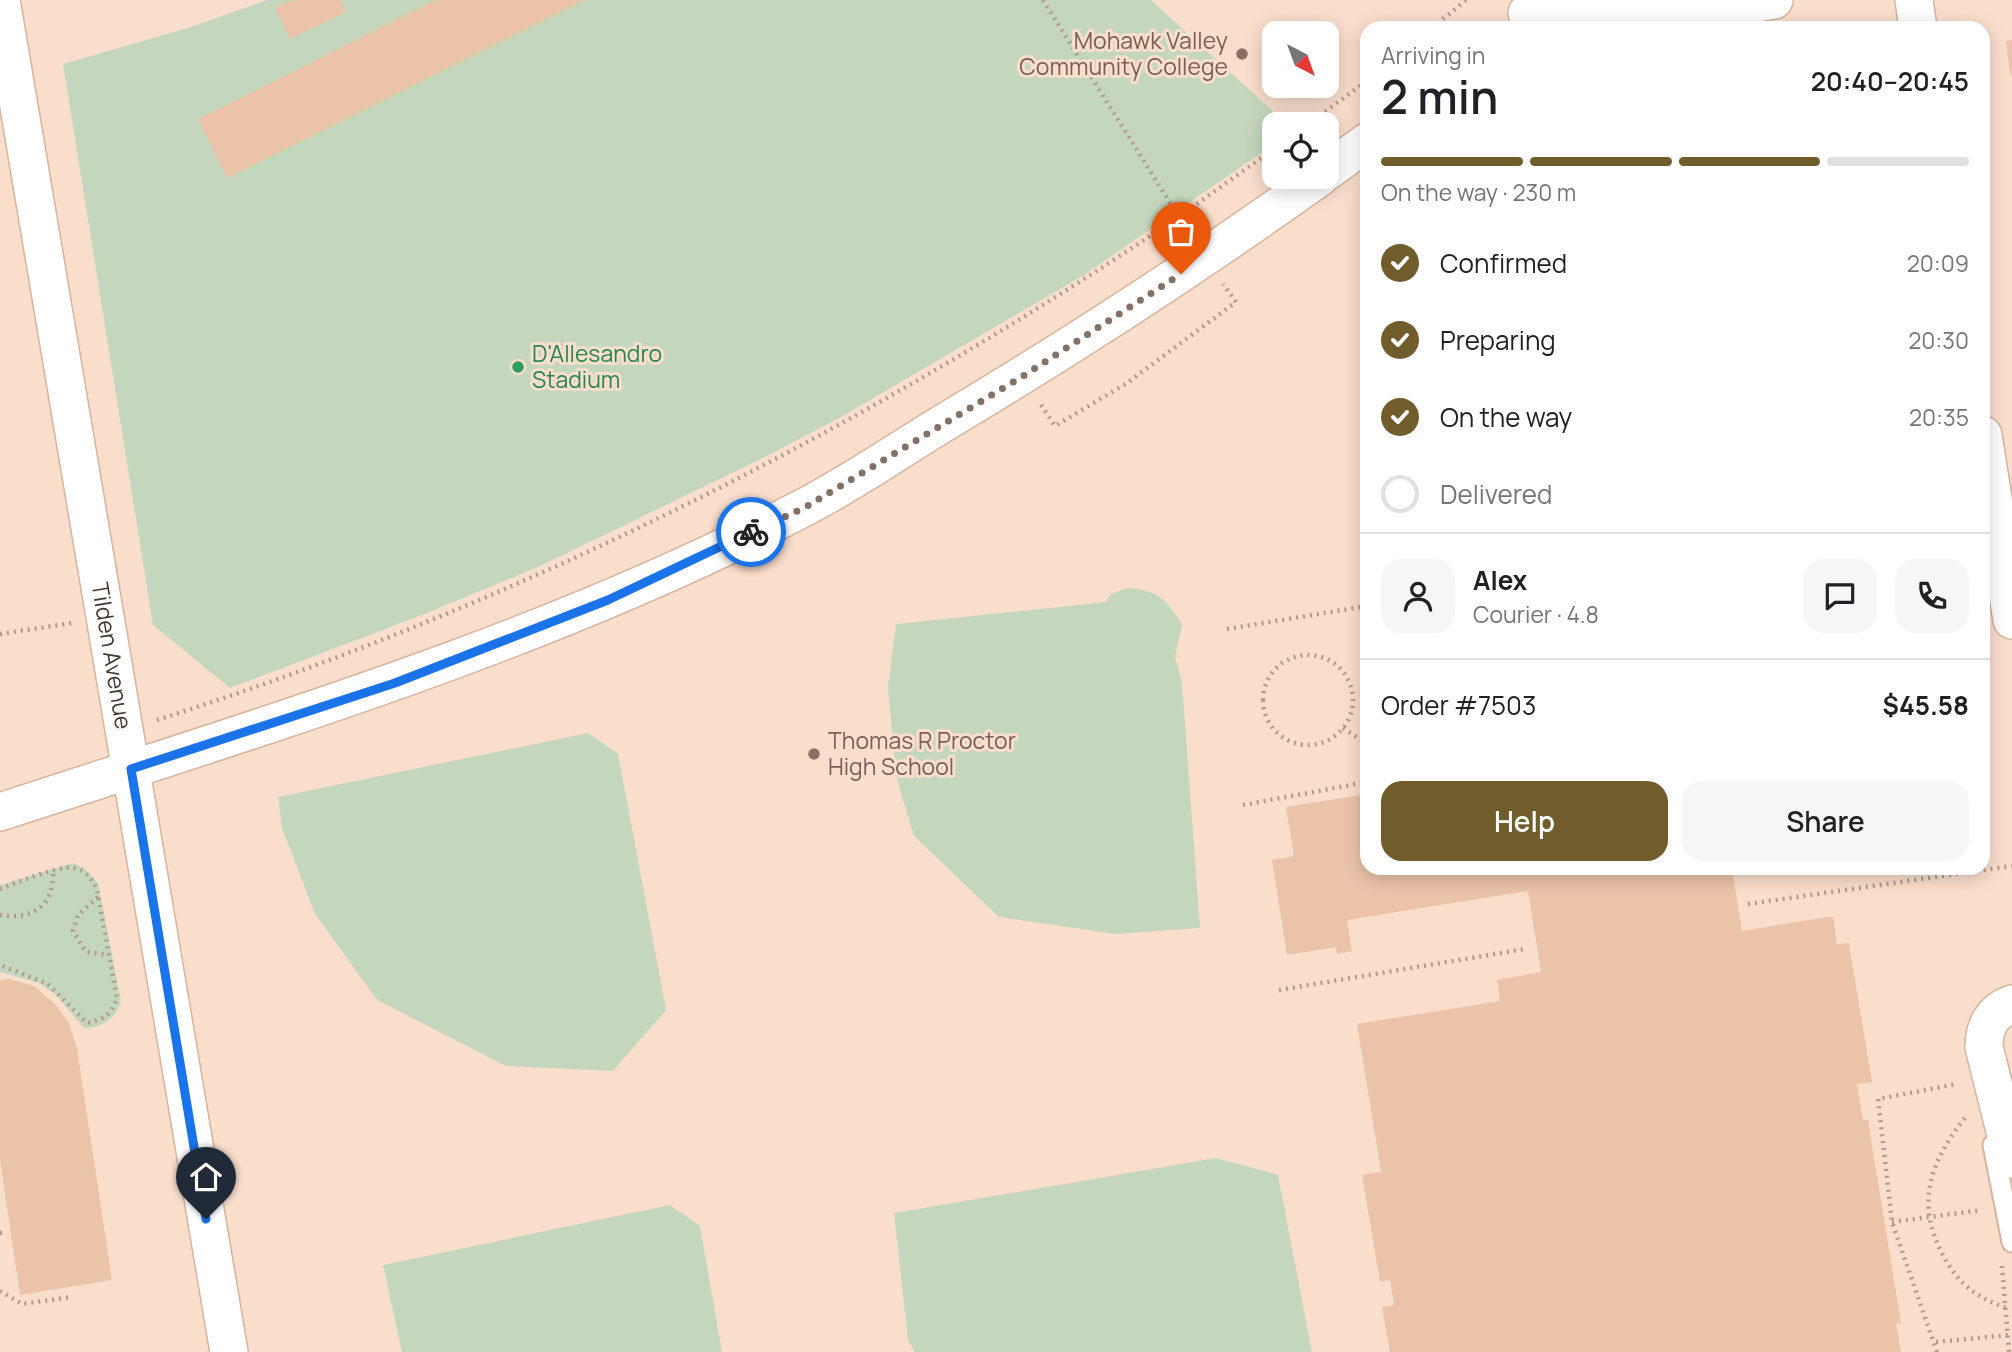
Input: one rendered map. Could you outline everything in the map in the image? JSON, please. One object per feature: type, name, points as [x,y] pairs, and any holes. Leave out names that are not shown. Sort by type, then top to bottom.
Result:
[{"type":"street","name":"Tilden Avenue","points":[[1,0],[229,1352]]},
{"type":"street","points":[[1526,14],[1568,19],[1679,16],[1774,0]]},
{"type":"street","points":[[1914,0],[1917,21]]},
{"type":"street","points":[[1339,162],[1360,147]]},
{"type":"street","points":[[0,812],[433,668],[608,600],[804,508],[1020,378],[1181,274],[1303,189]]},
{"type":"street","points":[[1990,480],[2012,620]]},
{"type":"street","points":[[2008,1005],[1987,1025],[1984,1047],[2012,1159]]},
{"type":"lane","points":[[2008,1005],[1975,1021],[1966,1039],[1968,1057],[1988,1123],[2012,1242]]},
{"type":"path","points":[[1043,0],[1179,217]]},
{"type":"path","points":[[1440,21],[1466,0]]},
{"type":"path","points":[[1324,112],[1360,86]]},
{"type":"path","points":[[1191,208],[1262,158]]},
{"type":"path","points":[[145,724],[369,645],[586,554],[884,402],[1002,332],[1162,228]]},
{"type":"path","points":[[1040,404],[1055,426],[1127,383],[1237,302],[1216,275]]},
{"type":"path","points":[[1227,629],[1360,607]]},
{"type":"path","points":[[0,634],[74,623]]},
{"type":"path","points":[[1304,655],[1320,657],[1333,663],[1347,680],[1353,701],[1350,716],[1343,728],[1318,744],[1303,745],[1277,733],[1264,708],[1268,679],[1278,667],[1304,655]]},
{"type":"path","points":[[1343,728],[1360,739]]},
{"type":"path","points":[[1243,805],[1360,783]]},
{"type":"path","points":[[1990,869],[2012,866]]},
{"type":"path","points":[[0,889],[67,868],[84,872],[94,883],[98,896],[117,998],[107,1016],[87,1023],[48,984],[0,965]]},
{"type":"path","points":[[0,915],[21,918],[43,907],[53,887],[52,873]]},
{"type":"path","points":[[1748,904],[1949,875]]},
{"type":"path","points":[[98,896],[78,915],[73,931],[86,952],[109,955]]},
{"type":"path","points":[[1279,990],[1525,949]]},
{"type":"path","points":[[1937,1352],[1936,1342],[1892,1222],[1878,1099],[1964,1083]]},
{"type":"path","points":[[1970,1112],[1939,1156],[1929,1191],[1928,1217],[1940,1251],[1959,1281],[1971,1293],[2007,1308]]},
{"type":"path","points":[[1892,1222],[1993,1209]]},
{"type":"path","points":[[0,1233],[7,1231]]},
{"type":"path","points":[[0,1291],[22,1304],[71,1297]]},
{"type":"path","points":[[1936,1342],[2008,1335]]},
{"type":"green space","name":"D'Allesandro Stadium","points":[[267,0],[1151,0],[1274,112],[1262,112],[1262,152],[1084,275],[841,417],[763,458],[538,567],[422,615],[230,688],[153,625],[63,64],[188,28]]},
{"type":"green space","points":[[1127,588],[1146,591],[1160,597],[1182,624],[1175,657],[1182,683],[1200,928],[1115,934],[999,917],[914,836],[896,776],[888,687],[896,624],[1106,602],[1111,594]]},
{"type":"green space","points":[[588,733],[618,754],[666,1010],[613,1071],[506,1066],[377,1000],[315,914],[282,828],[278,797]]},
{"type":"green space","points":[[73,863],[84,868],[98,883],[121,1001],[112,1017],[91,1028],[84,1028],[56,995],[39,983],[0,972],[0,885]]},
{"type":"green space","points":[[1216,1158],[1278,1175],[1312,1352],[915,1352],[908,1340],[894,1213]]},
{"type":"green space","points":[[670,1205],[700,1226],[722,1352],[402,1352],[383,1265]]},
{"type":"building","points":[[292,0],[341,0],[346,12],[290,39],[275,8]]},
{"type":"building","points":[[435,0],[584,0],[227,178],[198,119]]},
{"type":"building","points":[[2012,40],[2012,75],[2010,75],[2006,41]]},
{"type":"building","points":[[1360,795],[1360,875],[1733,875],[1742,931],[1833,916],[1837,944],[1849,943],[1872,1082],[1857,1084],[1863,1120],[1868,1120],[1901,1323],[1896,1324],[1901,1352],[1390,1352],[1382,1307],[1394,1305],[1390,1280],[1380,1282],[1362,1175],[1381,1172],[1357,1024],[1500,1001],[1497,980],[1541,972],[1528,891],[1347,920],[1352,951],[1337,954],[1336,947],[1287,955],[1272,860],[1294,856],[1286,807]]},
{"type":"building","points":[[9,979],[34,986],[55,1004],[69,1023],[77,1048],[112,1280],[20,1295],[0,1160],[0,980]]},
{"type":"way so far","points":[[751,532],[804,508],[1020,378],[1181,274]]},
{"type":"place","name":"Mohawk Valley Community College","points":[[1242,54]]},
{"type":"place","name":"D'Allesandro Stadium","points":[[518,367]]},
{"type":"place","name":"Thomas R Proctor High School","points":[[814,754]]},
{"type":"route","points":[[206,1219],[131,769],[395,683],[608,600],[751,532]]}]
